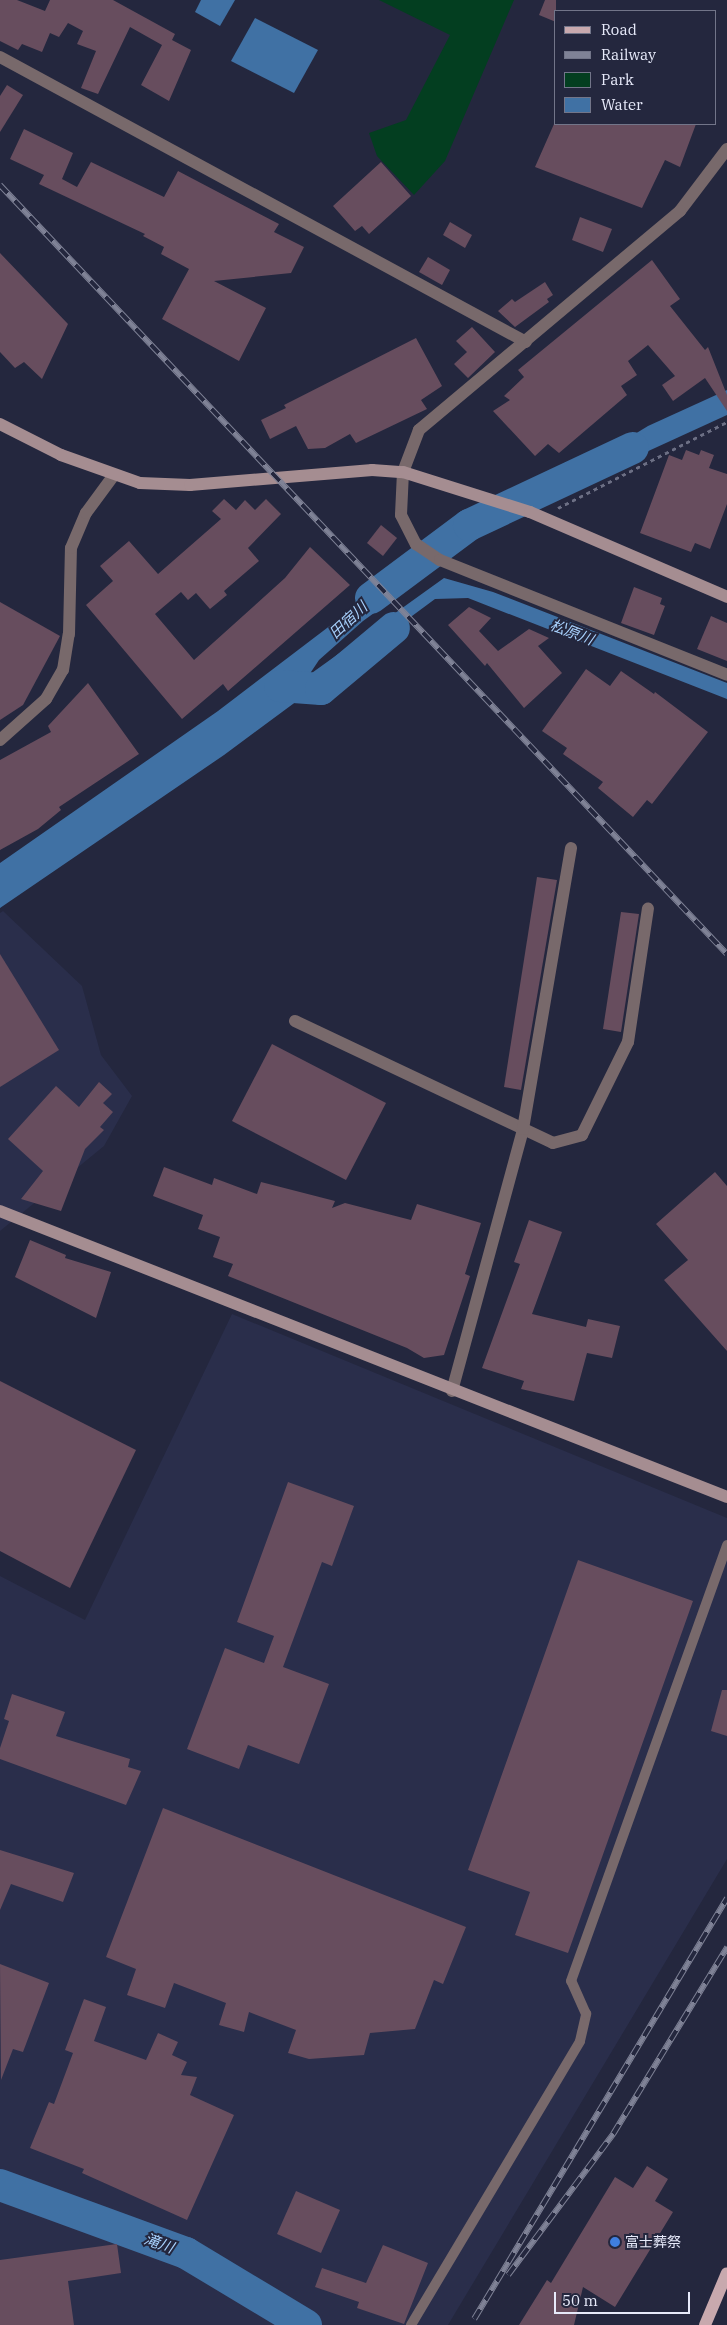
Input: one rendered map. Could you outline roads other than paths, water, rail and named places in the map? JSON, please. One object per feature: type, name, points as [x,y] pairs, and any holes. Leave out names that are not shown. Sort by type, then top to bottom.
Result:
[{"type":"main road","points":[[705,2325],[727,2272]]},
{"type":"street","points":[[0,57],[526,342]]},
{"type":"street","points":[[727,149],[680,211],[419,430],[403,472],[401,515],[416,544],[440,560],[727,674]]},
{"type":"street","points":[[0,424],[61,455],[140,483],[190,485],[352,472],[403,472],[488,497],[535,514],[727,597]]},
{"type":"street","points":[[0,740],[46,698],[63,670],[69,634],[71,548],[86,513],[114,475]]},
{"type":"street","points":[[452,1391],[523,1128],[571,848]]},
{"type":"street","points":[[295,1021],[553,1143],[582,1135],[628,1042],[648,908]]},
{"type":"street","points":[[0,1211],[452,1391],[727,1497]]},
{"type":"lane","points":[[410,2325],[580,2041],[586,2014],[571,1981],[727,1545]]},
{"type":"water","points":[[201,0],[235,0],[220,26],[195,12]]},
{"type":"water","points":[[255,18],[318,50],[294,93],[231,61]]},
{"type":"water","points":[[727,390],[727,415],[596,475],[589,462],[648,426]]},
{"type":"water","points":[[435,569],[363,621],[319,660],[309,675],[444,578],[493,592],[727,683],[727,699],[468,598],[435,599],[224,755],[0,908],[0,863],[218,711],[398,574]]},
{"type":"waterway","name":"田宿川","points":[[371,598],[469,525],[633,448]]},
{"type":"waterway","name":"松原川","points":[[280,686],[321,689],[394,628]]},
{"type":"waterway","name":"滝川","points":[[0,2185],[186,2253],[306,2325]]},
{"type":"railway","points":[[0,185],[727,954]]},
{"type":"railway","points":[[474,2319],[727,1898]]},
{"type":"railway","points":[[508,2275],[613,2134],[727,1947]]},
{"type":"place","name":"富士葬祭","points":[[615,2242]]}]
